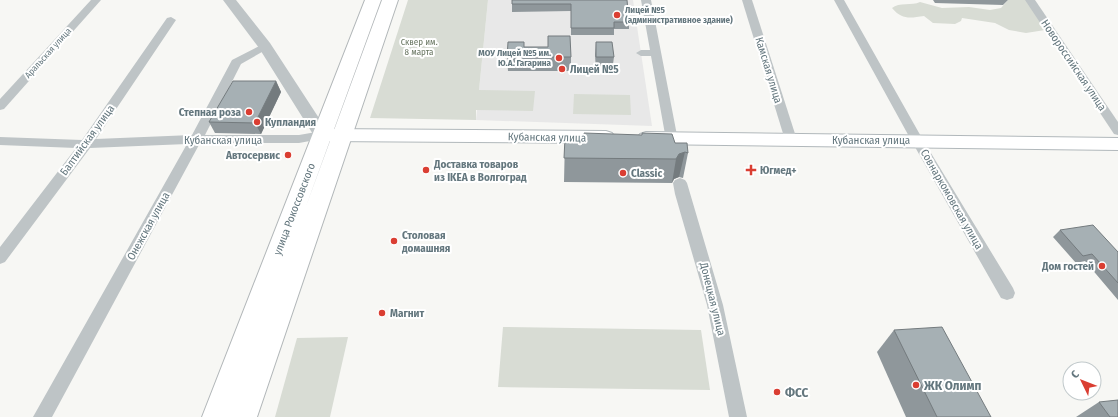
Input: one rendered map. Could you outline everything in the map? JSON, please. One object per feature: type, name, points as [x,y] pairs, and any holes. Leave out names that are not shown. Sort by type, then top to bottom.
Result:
[{"type":"highway","name":"улица Рокоссовского","points":[[244,417],[333,135],[372,0]]},
{"type":"highway","name":"улица Рокоссовского","points":[[216,417],[390,0]]},
{"type":"main road","name":"Кубанская улица","points":[[333,135],[917,140],[1118,144]]},
{"type":"street","name":"Аральская улица","points":[[0,106],[96,0]]},
{"type":"street","points":[[229,0],[333,135]]},
{"type":"street","points":[[646,0],[671,138],[677,163]]},
{"type":"street","name":"Камская улица","points":[[747,0],[791,140]]},
{"type":"street","name":"Совнаркомовская улица","points":[[839,0],[917,140],[1007,293]]},
{"type":"street","name":"Новороссийская улица","points":[[1030,0],[1118,131]]},
{"type":"street","name":"Балтийская улица","points":[[0,258],[86,144],[171,20]]},
{"type":"street","name":"Онежская улица","points":[[42,417],[196,139],[236,62],[265,46]]},
{"type":"street","points":[[641,53],[655,53]]},
{"type":"street","name":"Кубанская улица","points":[[0,141],[86,144],[196,139],[299,139],[333,135]]},
{"type":"street","name":"Донецкая улица","points":[[680,183],[683,200],[700,249],[720,325],[738,417]]},
{"type":"shaded area","name":"Лицей №5","points":[[488,0],[633,0],[652,126],[476,120]]},
{"type":"green space","name":"Сквер им. 8 марта","points":[[408,0],[488,0],[479,90],[535,91],[533,111],[476,110],[476,120],[370,118]]},
{"type":"green space","points":[[1008,0],[1027,0],[1045,30],[1026,33],[1009,30],[995,23],[962,18],[961,21],[955,24],[933,23],[924,16],[910,18],[899,15],[892,8],[898,5],[920,2],[942,8],[969,7],[990,10],[1001,8]]},
{"type":"green space","points":[[574,94],[630,95],[631,115],[573,114]]},
{"type":"green space","points":[[503,327],[701,330],[710,390],[498,387]]},
{"type":"green space","points":[[348,337],[330,417],[275,417],[297,338]]},
{"type":"building","points":[[512,0],[627,0],[629,22],[614,22],[614,28],[571,28],[571,4],[512,4]]},
{"type":"building","points":[[548,36],[570,36],[571,57],[507,57],[508,42],[524,42],[524,47],[548,47]]},
{"type":"building","points":[[596,42],[612,42],[614,57],[596,57]]},
{"type":"building","points":[[233,81],[276,81],[255,123],[209,122]]},
{"type":"building","points":[[584,133],[642,135],[642,133],[672,134],[675,143],[687,143],[688,153],[685,152],[679,154],[676,159],[564,158],[565,138],[579,138],[579,135],[584,135]]},
{"type":"building","points":[[1093,225],[1118,252],[1118,283],[1092,254],[1083,256],[1060,230]]},
{"type":"building","points":[[942,327],[991,417],[937,417],[894,330]]},
{"type":"building","points":[[1118,400],[1118,417],[1110,417],[1099,402]]},
{"type":"place","name":"Лицей №5 (административное здание)","points":[[617,15]]},
{"type":"place","name":"МОУ Лицей №5 им. Ю.А. Гагарина","points":[[559,58]]},
{"type":"place","name":"Лицей №5","points":[[562,69]]},
{"type":"place","name":"Степная роза","points":[[249,112]]},
{"type":"place","name":"Купландия","points":[[257,122]]},
{"type":"place","name":"Автосервис","points":[[288,155]]},
{"type":"place","name":"Доставка товаров из IKEA в Волгоград","points":[[426,170]]},
{"type":"place","name":"Югмед+","points":[[751,170]]},
{"type":"place","name":"Classic","points":[[623,173]]},
{"type":"place","name":"Столовая домашняя","points":[[394,241]]},
{"type":"place","name":"Дом гостей","points":[[1102,266]]},
{"type":"place","name":"Магнит","points":[[382,313]]},
{"type":"place","name":"ЖК Олимп","points":[[916,385]]},
{"type":"place","name":"ФСС","points":[[777,392]]}]
